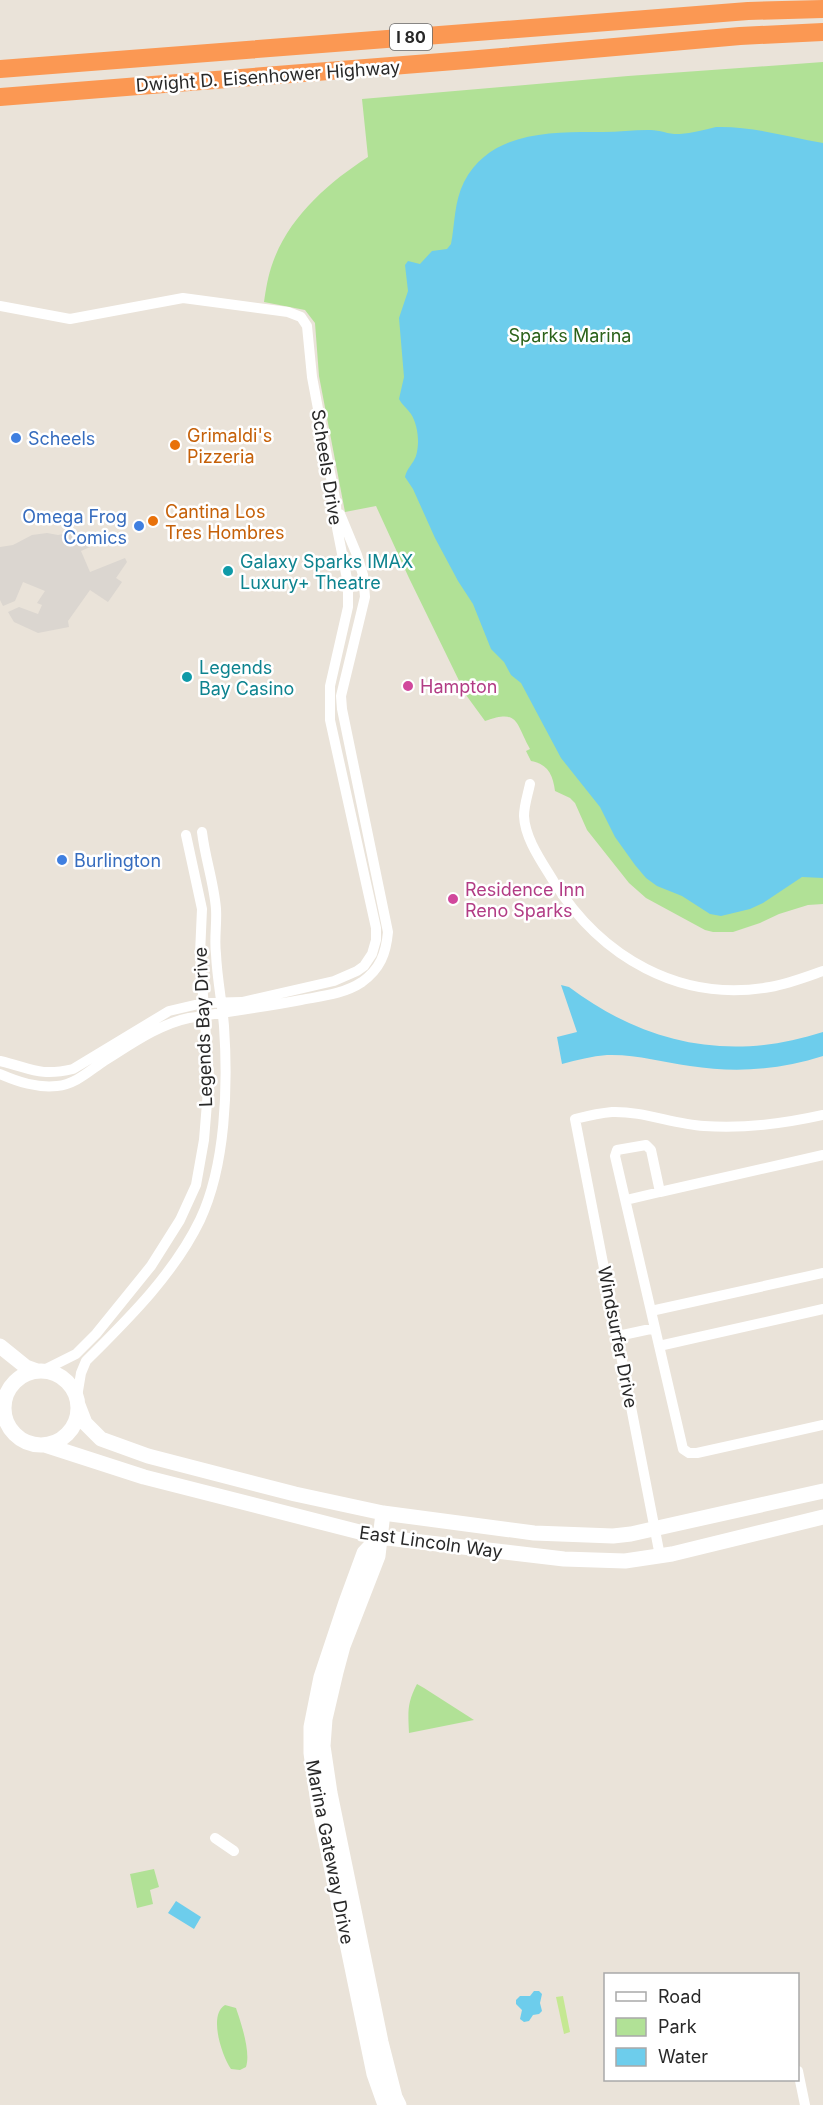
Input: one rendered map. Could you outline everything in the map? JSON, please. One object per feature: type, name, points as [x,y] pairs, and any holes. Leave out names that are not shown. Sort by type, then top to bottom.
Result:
[{"type":"highway","name":"Dwight D. Eisenhower Highway","points":[[0,69],[748,11],[823,9]]},
{"type":"highway","name":"Dwight D. Eisenhower Highway","points":[[0,97],[740,36],[823,32]]},
{"type":"street","name":"Scheels Drive","points":[[0,306],[70,319],[183,298],[295,314],[301,317],[307,326],[314,390],[336,504],[348,595],[348,607],[330,686],[330,720],[350,803],[376,928],[376,940],[372,954],[364,966],[334,981],[242,1002],[222,1003]]},
{"type":"street","points":[[3,1060],[40,1073],[55,1073],[73,1069],[169,1011],[204,1002],[222,1003],[342,992],[361,983],[378,968],[387,948],[388,932],[341,696],[364,597],[364,586],[357,555],[336,504]]},
{"type":"street","points":[[329,706],[335,712],[353,791],[362,801]]},
{"type":"street","points":[[530,784],[525,808],[525,825],[539,857],[574,911],[604,941],[629,960],[672,980],[700,987],[730,990],[771,987],[823,971]]},
{"type":"street","points":[[350,803],[358,814],[370,871],[378,878]]},
{"type":"street","name":"Legends Bay Drive","points":[[77,1401],[81,1373],[86,1361],[142,1305],[174,1261],[200,1220],[214,1182],[223,1126],[224,1027],[215,950],[216,909],[202,832]]},
{"type":"street","name":"Legends Bay Drive","points":[[40,1371],[76,1354],[96,1334],[151,1266],[180,1220],[196,1185],[204,1140],[209,1078],[200,954],[202,909],[186,835]]},
{"type":"street","points":[[0,1074],[19,1083],[39,1086],[59,1086],[76,1081],[103,1061],[165,1026],[205,1016],[222,1003]]},
{"type":"street","points":[[39,1086],[40,1073]]},
{"type":"street","name":"Windsurfer Drive","points":[[660,1556],[576,1119],[611,1112],[629,1113],[678,1123],[732,1127],[761,1126],[823,1115]]},
{"type":"street","points":[[660,1192],[651,1150],[646,1145],[618,1150],[615,1156],[683,1449],[697,1454],[823,1425]]},
{"type":"street","points":[[626,1200],[823,1155]]},
{"type":"street","points":[[651,1311],[823,1272]]},
{"type":"street","points":[[659,1346],[823,1309]]},
{"type":"street","points":[[618,1336],[655,1328]]},
{"type":"street","points":[[0,1346],[26,1367],[54,1373],[66,1380],[77,1401],[76,1420],[69,1432],[58,1440],[45,1445],[25,1441],[14,1432],[6,1420],[0,1384]]},
{"type":"street","points":[[4,1406],[6,1397],[15,1382],[40,1371]]},
{"type":"street","name":"East Lincoln Way","points":[[77,1401],[85,1423],[101,1439],[148,1456],[295,1494],[383,1513],[534,1533],[613,1536],[655,1530],[823,1491]]},
{"type":"street","name":"East Lincoln Way","points":[[45,1445],[144,1477],[379,1537],[564,1559],[625,1561],[660,1556],[823,1517]]},
{"type":"street","name":"Marina Gateway Drive","points":[[383,1513],[378,1556],[343,1646],[325,1719],[323,1746],[330,1793],[381,2043],[399,2105]]},
{"type":"street","name":"Marina Gateway Drive","points":[[379,1537],[364,1553],[321,1677],[311,1727],[311,1744],[316,1796],[331,1872],[374,2074],[385,2105]]},
{"type":"street","points":[[215,1838],[234,1851]]},
{"type":"street","points":[[799,2076],[805,2105]]},
{"type":"green space","name":"Sparks Marina","points":[[823,62],[823,904],[808,905],[779,914],[733,932],[713,932],[705,930],[646,898],[629,883],[587,830],[575,803],[555,791],[553,780],[546,768],[531,761],[526,751],[530,749],[515,720],[504,717],[485,721],[466,695],[376,506],[345,512],[319,376],[315,323],[305,310],[264,302],[271,267],[289,230],[325,189],[368,157],[362,99]]},
{"type":"green space","points":[[417,1684],[474,1720],[409,1733],[409,1708]]},
{"type":"green space","points":[[154,1869],[159,1887],[150,1890],[153,1904],[137,1908],[130,1874]]},
{"type":"green space","points":[[563,1996],[570,2032],[564,2034],[556,1997]]},
{"type":"green space","points":[[225,2005],[236,2008],[245,2038],[247,2061],[246,2067],[240,2070],[231,2069],[218,2036],[218,2017]]},
{"type":"shaded area","points":[[75,532],[77,541],[90,547],[81,551],[90,572],[125,558],[127,562],[116,578],[122,582],[108,602],[90,590],[68,621],[69,627],[38,633],[14,622],[8,612],[19,607],[38,614],[42,605],[37,603],[45,591],[23,582],[15,601],[3,606],[0,600],[0,547],[13,545],[32,535],[47,533],[58,535]]},
{"type":"water","name":"Sparks Marina","points":[[716,127],[756,130],[823,143],[823,878],[802,877],[763,903],[750,909],[721,916],[710,914],[682,896],[657,886],[646,878],[615,837],[600,807],[561,758],[521,683],[511,675],[504,662],[491,649],[473,604],[458,581],[405,477],[416,456],[418,434],[413,418],[399,399],[404,377],[399,318],[408,291],[405,265],[408,261],[420,264],[432,251],[447,249],[451,244],[457,205],[464,182],[476,165],[490,152],[507,143],[544,134],[652,130],[680,134]]},
{"type":"water","points":[[561,985],[569,987],[598,1007],[628,1023],[659,1035],[690,1042],[723,1046],[755,1046],[789,1041],[823,1032],[823,1056],[774,1067],[741,1070],[707,1068],[618,1055],[596,1056],[562,1064],[557,1037],[577,1032]]},
{"type":"water","points":[[176,1901],[201,1917],[194,1929],[168,1913]]},
{"type":"water","points":[[534,1991],[542,1994],[540,2003],[542,2011],[524,2022],[520,2019],[522,2010],[516,2004],[516,2000],[520,1996],[530,1996]]},
{"type":"place","name":"Scheels","points":[[16,438]]},
{"type":"place","name":"Grimaldi's Pizzeria","points":[[175,445]]},
{"type":"place","name":"Cantina Los Tres Hombres","points":[[153,521]]},
{"type":"place","name":"Omega Frog Comics","points":[[139,526]]},
{"type":"place","name":"Galaxy Sparks IMAX Luxury+ Theatre","points":[[228,571]]},
{"type":"place","name":"Legends Bay Casino","points":[[187,677]]},
{"type":"place","name":"Hampton","points":[[408,686]]},
{"type":"place","name":"Burlington","points":[[62,860]]},
{"type":"place","name":"Residence Inn Reno Sparks","points":[[453,899]]}]
